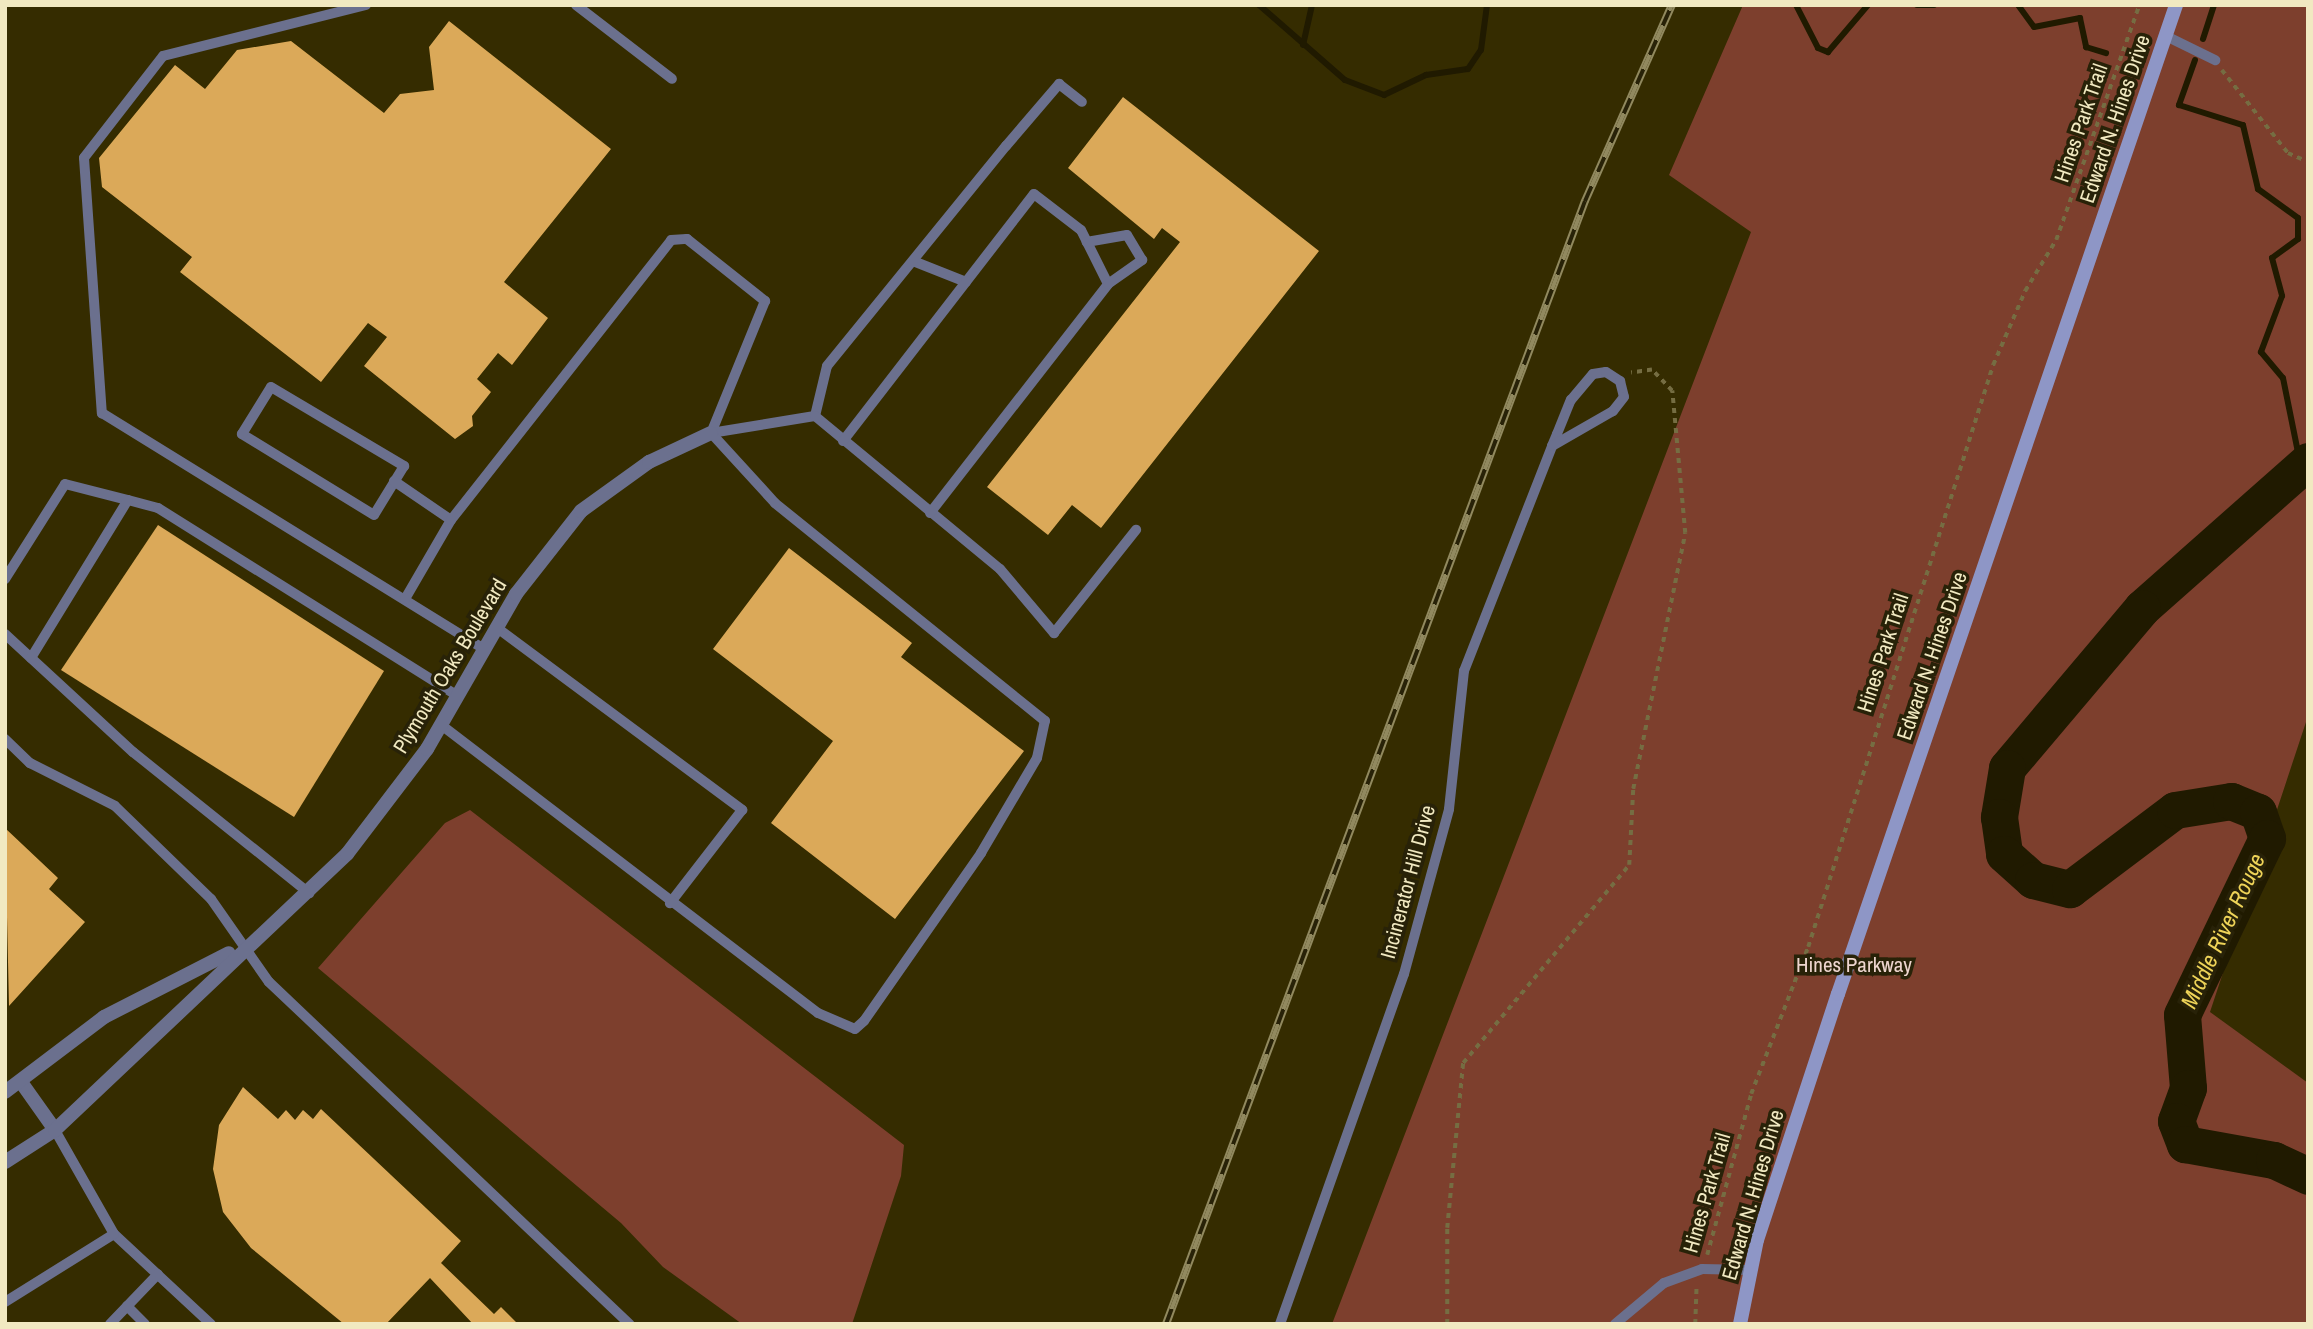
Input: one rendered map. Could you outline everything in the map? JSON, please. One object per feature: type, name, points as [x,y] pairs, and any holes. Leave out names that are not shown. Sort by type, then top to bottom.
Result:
[{"type":"street","name":"Edward N. Hines Drive","points":[[1740,1324],[1750,1270],[2176,5]]},
{"type":"street","name":"Plymouth Oaks Boulevard","points":[[5,1162],[55,1130],[243,946],[309,892],[381,814],[440,724],[496,627],[580,511],[640,467],[711,433]]},
{"type":"street","name":"Plymouth Oaks Boulevard","points":[[5,1092],[104,1017],[243,946]]},
{"type":"street","points":[[21,1082],[55,1130]]},
{"type":"lane","points":[[366,5],[189,44],[163,56],[84,158],[102,413],[484,648]]},
{"type":"lane","points":[[576,5],[672,79]]},
{"type":"lane","points":[[2166,36],[2214,60]]},
{"type":"lane","points":[[815,416],[827,366],[1059,85],[1082,102]]},
{"type":"lane","points":[[843,441],[1034,194],[1081,230],[1108,284]]},
{"type":"lane","points":[[930,513],[1108,284],[1137,269],[1140,248],[1127,234],[1087,242]]},
{"type":"lane","points":[[405,599],[451,520],[671,240],[687,239],[765,300],[711,433]]},
{"type":"lane","points":[[913,261],[966,282]]},
{"type":"lane","name":"Incinerator Hill Drive","points":[[1280,1324],[1404,974],[1449,809],[1464,671],[1571,400],[1593,374],[1612,375]]},
{"type":"lane","points":[[1552,446],[1614,411],[1623,397],[1612,375]]},
{"type":"lane","points":[[271,387],[404,466],[394,481],[374,515],[242,434],[271,387]]},
{"type":"lane","points":[[711,433],[815,416]]},
{"type":"lane","points":[[815,416],[1000,569],[1054,633],[1136,530]]},
{"type":"lane","points":[[440,724],[818,1013],[855,1029],[981,853],[1037,758],[1045,720],[775,503],[711,433]]},
{"type":"lane","points":[[394,481],[451,520]]},
{"type":"lane","points":[[5,579],[65,484],[128,500],[158,508],[456,695]]},
{"type":"lane","points":[[31,658],[128,500]]},
{"type":"lane","points":[[496,627],[742,810],[670,902]]},
{"type":"lane","points":[[5,634],[134,752],[309,892]]},
{"type":"lane","points":[[5,739],[30,763],[115,806],[211,899],[243,946],[323,1036],[629,1324]]},
{"type":"lane","points":[[55,1130],[114,1234],[211,1324]]},
{"type":"lane","points":[[5,1301],[114,1234]]},
{"type":"lane","points":[[1615,1324],[1639,1298],[1702,1269],[1750,1270]]},
{"type":"lane","points":[[110,1324],[158,1274]]},
{"type":"lane","points":[[127,1306],[145,1324]]},
{"type":"path","name":"Hines Park Trail","points":[[1695,1324],[1702,1269],[1751,1094],[1808,947],[1993,365],[2025,291],[2056,240],[2139,5]]},
{"type":"path","points":[[2214,60],[2266,130],[2288,153],[2308,162]]},
{"type":"path","points":[[1447,1324],[1447,1228],[1463,1063],[1629,865],[1633,789],[1663,617],[1685,533],[1672,391],[1652,370],[1612,375]]},
{"type":"green space","name":"Hines Parkway","points":[[1743,5],[2308,5],[2308,716],[2210,1012],[2308,1083],[2308,1324],[1332,1324],[1751,232],[1669,175]]},
{"type":"green space","points":[[470,810],[904,1145],[901,1176],[852,1324],[742,1324],[663,1267],[621,1223],[318,968],[445,823]]},
{"type":"building","points":[[449,21],[611,149],[504,282],[548,318],[512,365],[498,353],[477,379],[491,392],[472,416],[473,426],[455,439],[364,366],[387,337],[368,323],[321,382],[180,272],[192,257],[102,187],[99,158],[175,65],[205,89],[237,50],[291,41],[384,113],[400,94],[434,90],[429,47]]},
{"type":"building","points":[[1123,97],[1319,251],[1101,528],[1072,505],[1048,535],[987,487],[1180,242],[1162,228],[1154,239],[1068,168]]},
{"type":"building","points":[[158,525],[384,671],[294,817],[61,670]]},
{"type":"building","points":[[789,548],[912,643],[901,657],[1024,751],[895,919],[771,823],[833,741],[713,649]]},
{"type":"building","points":[[5,828],[58,878],[49,889],[85,922],[9,1006]]},
{"type":"building","points":[[243,1087],[278,1119],[286,1110],[295,1120],[303,1110],[313,1119],[321,1109],[461,1241],[441,1263],[494,1314],[501,1307],[518,1324],[473,1324],[430,1278],[386,1324],[344,1324],[251,1248],[223,1212],[213,1169],[219,1125]]},
{"type":"waterway","points":[[1259,5],[1345,80],[1384,95],[1426,75],[1468,69],[1481,50],[1487,5]]},
{"type":"waterway","points":[[1303,45],[1312,5]]},
{"type":"waterway","points":[[1796,5],[1818,48],[1828,52],[1868,5]]},
{"type":"waterway","points":[[1917,5],[1934,5]]},
{"type":"waterway","points":[[2018,5],[2034,27],[2080,18],[2086,47],[2106,53]]},
{"type":"waterway","points":[[2203,39],[2214,5]]},
{"type":"waterway","points":[[2195,60],[2179,105],[2243,125],[2258,189],[2298,218],[2298,239],[2272,258],[2282,296],[2261,352],[2283,378],[2301,467]]},
{"type":"waterway","name":"Middle River Rouge","points":[[2308,461],[2142,608],[2007,768],[1999,817],[2004,854],[2033,880],[2070,889],[2175,810],[2231,801],[2258,812],[2267,838],[2182,1015],[2188,1088],[2176,1121],[2185,1144],[2274,1160],[2308,1176]]},
{"type":"railway","points":[[1166,1324],[1585,201],[1672,5]]}]
